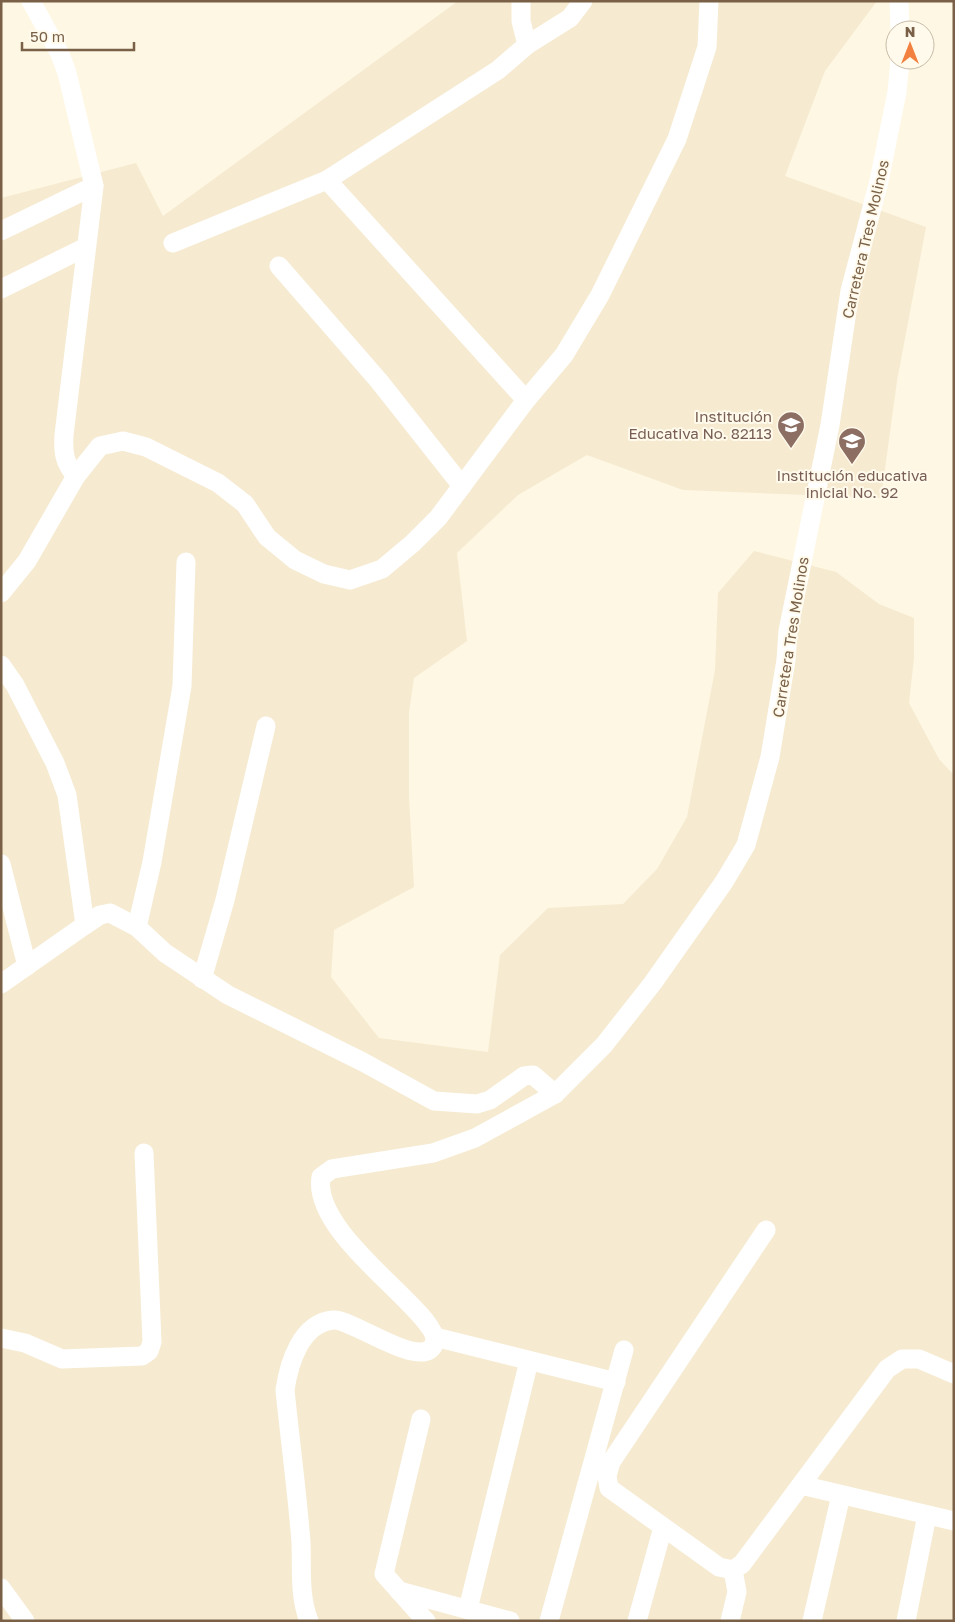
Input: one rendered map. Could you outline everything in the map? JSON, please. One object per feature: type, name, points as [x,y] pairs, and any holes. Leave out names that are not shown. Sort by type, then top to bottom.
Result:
[{"type":"street","points":[[31,1],[60,54],[67,74],[94,186],[64,451],[68,466],[76,476]]},
{"type":"street","points":[[521,1],[521,21],[527,45]]},
{"type":"street","points":[[173,243],[327,180],[498,70],[527,45],[570,18],[584,1]]},
{"type":"street","points":[[1,593],[27,561],[76,476],[100,446],[123,441],[146,447],[218,483],[245,504],[267,537],[295,560],[324,574],[350,580],[382,569],[414,544],[438,518],[526,400],[564,355],[600,295],[673,147],[695,88],[707,47],[710,1]]},
{"type":"street","points":[[899,1],[900,20]]},
{"type":"street","name":"Carretera Tres Molinos","points":[[435,1337],[433,1329],[418,1312],[346,1241],[325,1208],[319,1189],[321,1177],[332,1168],[441,1150],[475,1138],[555,1094],[604,1044],[681,945],[724,882],[746,845],[770,757],[786,660],[788,631],[829,434],[850,291],[879,181],[897,92],[899,70]]},
{"type":"street","points":[[327,180],[526,400]]},
{"type":"street","points":[[1,231],[94,186]]},
{"type":"street","points":[[1,289],[86,247]]},
{"type":"street","points":[[279,266],[379,381],[462,486]]},
{"type":"street","points":[[137,928],[152,862],[182,686],[186,562]]},
{"type":"street","points":[[1,665],[15,685],[51,755],[68,796],[85,925]]},
{"type":"street","points":[[202,978],[225,900],[266,726]]},
{"type":"street","points":[[1,864],[27,966]]},
{"type":"street","points":[[1,984],[100,915],[110,913],[137,928],[165,953],[228,995],[364,1062],[434,1100],[477,1104],[490,1100],[524,1076],[533,1075],[555,1094]]},
{"type":"street","points":[[1,1338],[25,1343],[62,1359],[142,1356],[149,1351],[152,1332],[144,1153]]},
{"type":"street","points":[[766,1230],[611,1462],[606,1476],[608,1488],[719,1567],[733,1570],[742,1564],[887,1369],[902,1359],[919,1359],[954,1374]]},
{"type":"street","points":[[309,1621],[305,1612],[302,1589],[300,1542],[285,1390],[288,1367],[304,1336],[318,1324],[335,1320],[396,1346],[421,1353],[428,1350],[434,1344],[435,1337],[616,1382]]},
{"type":"street","points":[[549,1621],[624,1350]]},
{"type":"street","points":[[468,1609],[529,1360]]},
{"type":"street","points":[[421,1419],[384,1574],[426,1621]]},
{"type":"street","points":[[801,1485],[954,1522]]},
{"type":"street","points":[[812,1621],[841,1494]]},
{"type":"street","points":[[906,1621],[927,1515]]},
{"type":"street","points":[[637,1621],[663,1527]]},
{"type":"street","points":[[730,1621],[737,1592],[733,1570]]},
{"type":"street","points":[[1,1588],[25,1621]]},
{"type":"street","points":[[399,1591],[510,1621]]},
{"type":"shaded area","points":[[458,1],[877,1],[825,71],[785,176],[926,227],[897,381],[881,498],[683,490],[587,455],[518,495],[457,553],[467,641],[414,678],[409,712],[409,797],[414,887],[334,930],[331,977],[379,1038],[488,1052],[500,955],[548,908],[623,904],[657,869],[687,817],[715,670],[718,593],[754,551],[836,572],[879,604],[914,618],[914,658],[909,703],[939,759],[954,775],[954,1621],[1,1621],[1,198],[136,163],[163,216]]},
{"type":"place","name":"Institución Educativa No. 82113","points":[[791,449]]},
{"type":"place","name":"Institución educativa inicial No. 92","points":[[852,465]]}]
